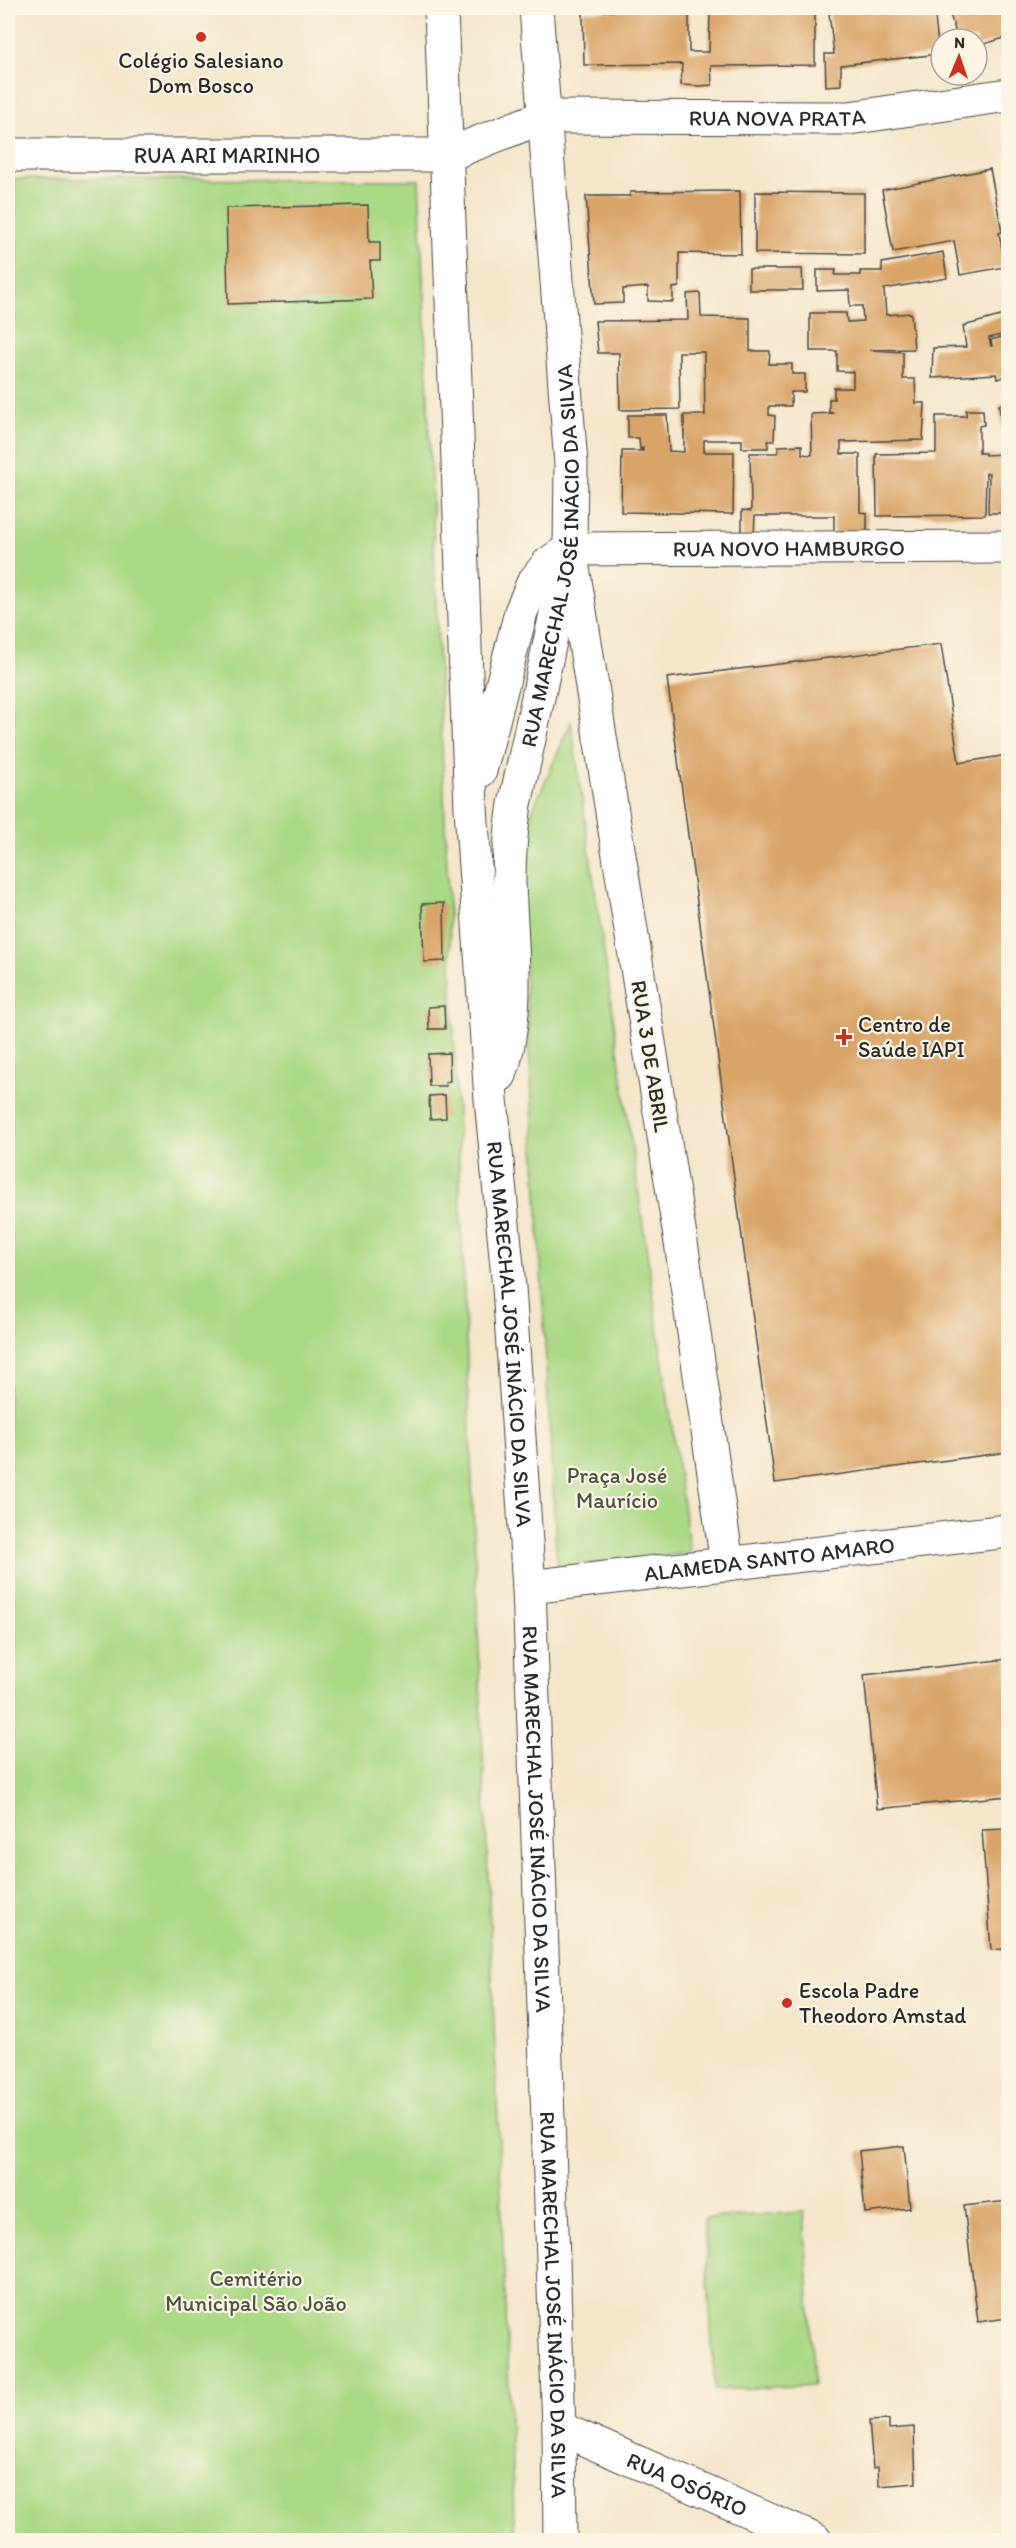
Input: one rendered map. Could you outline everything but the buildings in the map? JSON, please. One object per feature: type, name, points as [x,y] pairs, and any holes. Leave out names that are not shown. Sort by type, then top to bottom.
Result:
[{"type":"main road","name":"RUA MARECHAL JOSÉ INÁCIO DA SILVA","points":[[441,8],[471,808],[491,1099],[509,1287],[529,1587],[559,2428],[560,2541]]},
{"type":"main road","name":"RUA MARECHAL JOSÉ INÁCIO DA SILVA","points":[[491,1099],[506,1057],[510,1029],[513,981],[509,880],[514,804],[570,549],[572,464],[536,8]]},
{"type":"main road","name":"RUA NOVA PRATA","points":[[543,117],[849,118],[1008,95]]},
{"type":"main road","points":[[447,154],[543,117]]},
{"type":"main road","name":"RUA ARI MARINHO","points":[[8,154],[447,154]]},
{"type":"main road","name":"RUA NOVO HAMBURGO","points":[[570,549],[1008,546]]},
{"type":"main road","points":[[471,808],[521,612],[533,583],[548,564],[570,549]]},
{"type":"main road","name":"RUA 3 DE ABRIL","points":[[570,549],[682,1249],[727,1563]]},
{"type":"main road","name":"ALAMEDA SANTO AMARO","points":[[529,1587],[1008,1530]]},
{"type":"main road","name":"RUA OSÓRIO","points":[[559,2428],[815,2541]]},
{"type":"green space","name":"Cemitério Municipal São João","points":[[8,179],[419,180],[515,2540],[8,2540]]},
{"type":"green space","name":"Praça José Maurício","points":[[571,722],[690,1553],[557,1567],[518,844]]},
{"type":"green space","points":[[804,2212],[814,2385],[715,2390],[704,2218]]},
{"type":"place","name":"Colégio Salesiano Dom Bosco","points":[[201,37]]},
{"type":"place","name":"Centro de Saúde IAPI","points":[[844,1037]]},
{"type":"place","name":"Escola Padre Theodoro Amstad","points":[[787,2003]]}]
